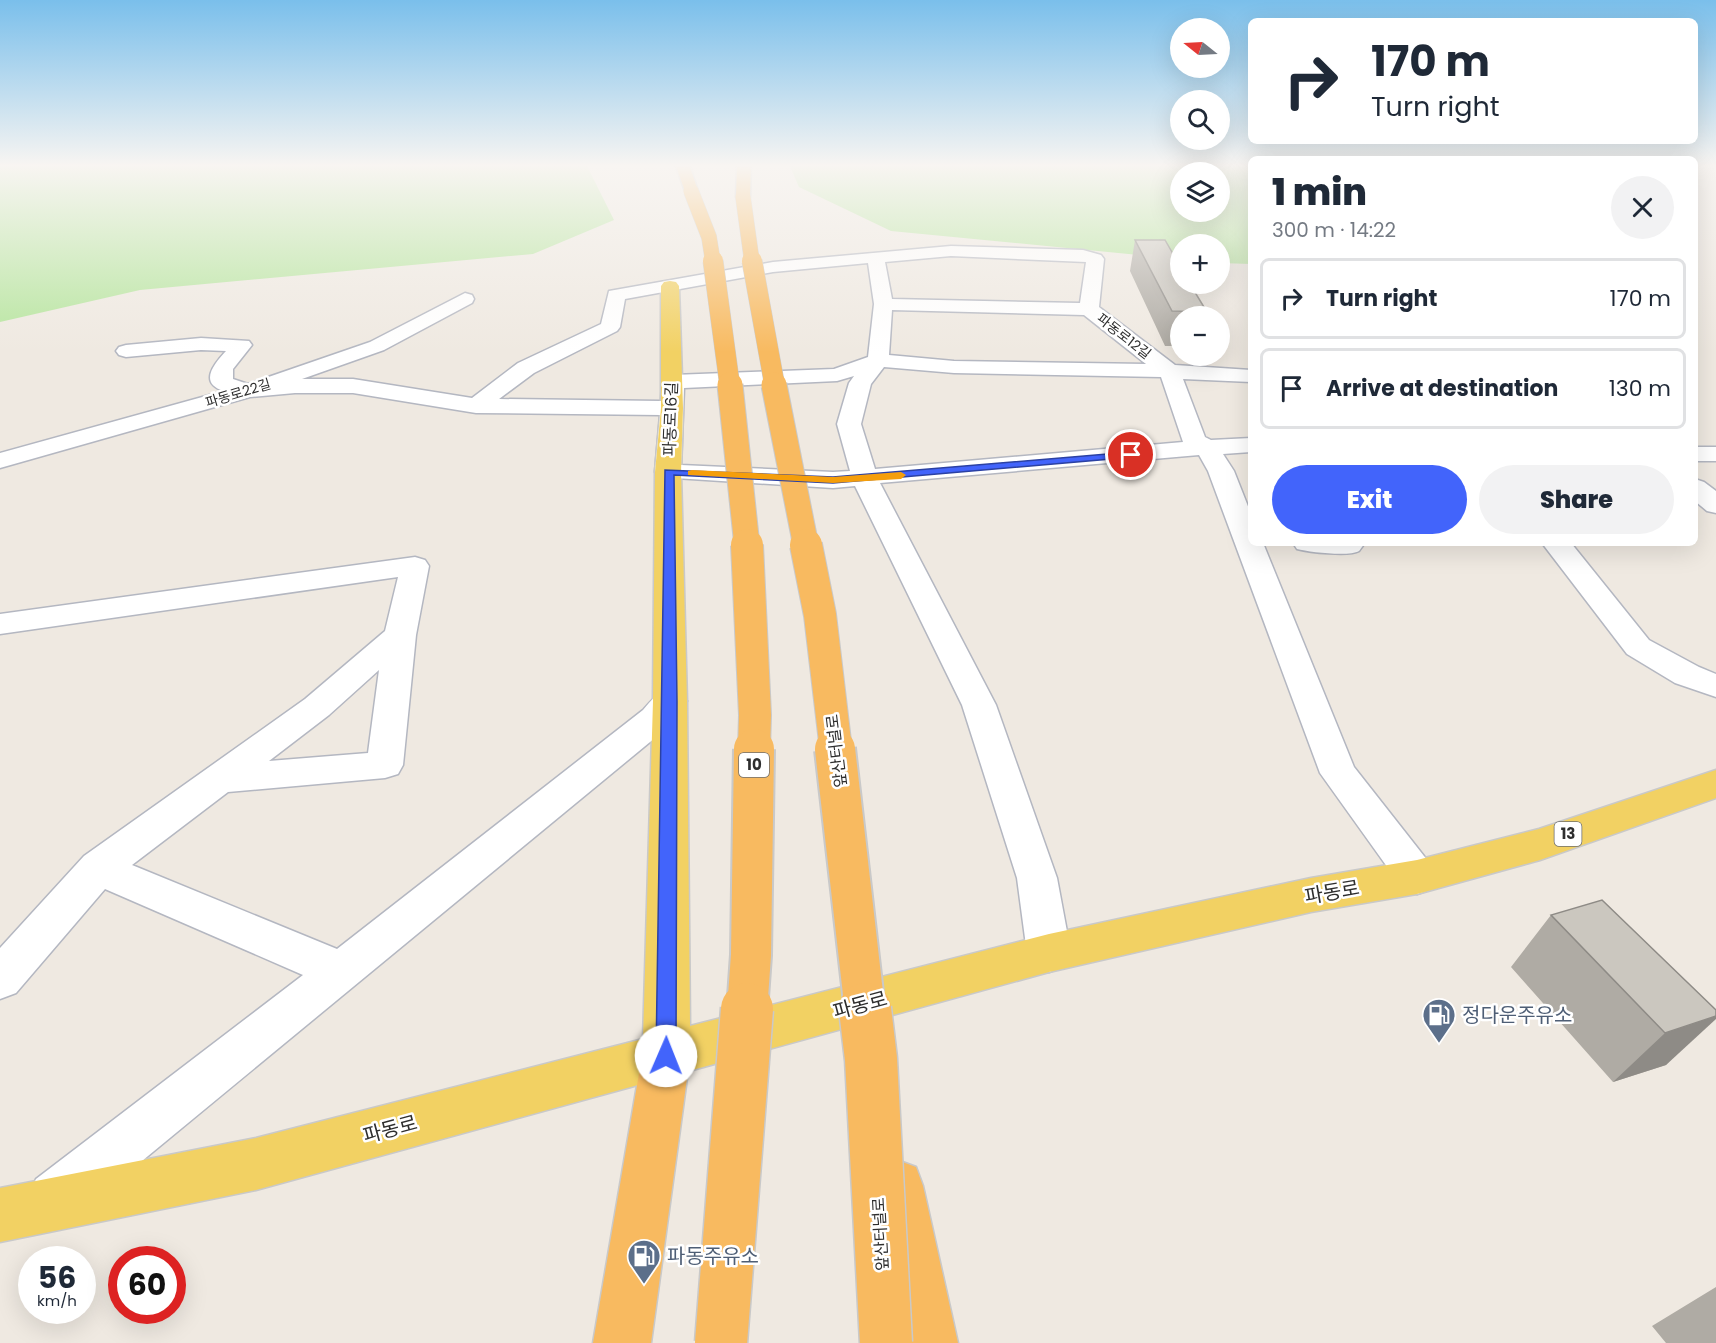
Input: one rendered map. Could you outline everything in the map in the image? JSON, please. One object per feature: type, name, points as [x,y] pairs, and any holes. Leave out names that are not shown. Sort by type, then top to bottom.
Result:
[{"type":"highway","name":"10","points":[[705,227],[709,237],[723,322],[746,532],[755,715],[751,955],[721,1343]]},
{"type":"highway","name":"앞산터널로","points":[[749,227],[757,298],[820,615],[871,1059],[886,1343]]},
{"type":"highway","points":[[622,1343],[666,1056]]},
{"type":"highway","points":[[871,1059],[929,1343]]},
{"type":"main road","name":"파동로16길","points":[[670,286],[672,408]]},
{"type":"main road","name":"파동로16길","points":[[666,1056],[670,701],[668,472]]},
{"type":"main road","name":"파동로","points":[[0,1215],[256,1164],[1049,953],[1311,895],[1417,877],[1540,844],[1716,784]]},
{"type":"street","name":"파동로12길","points":[[476,406],[526,368],[610,327],[616,295],[773,267],[951,251],[1083,255],[1095,259],[1089,309],[1170,372]]},
{"type":"street","points":[[876,257],[883,304],[878,360],[860,383],[849,424],[865,479],[979,705],[1037,878],[1049,953]]},
{"type":"street","name":"파동로22길","points":[[0,461],[248,391],[377,346],[465,299]]},
{"type":"street","points":[[883,304],[1089,309]]},
{"type":"street","points":[[126,351],[201,344],[242,345],[222,368],[222,383],[248,391],[295,386],[353,386],[476,406],[672,408]]},
{"type":"street","points":[[1248,376],[954,367],[878,360],[837,375],[673,382],[668,472],[833,480],[865,479],[1207,447],[1248,446]]},
{"type":"street","points":[[1170,372],[1195,441],[1207,447],[1221,471],[1248,535]]},
{"type":"street","points":[[1698,454],[1716,454]]},
{"type":"street","points":[[1698,490],[1716,505]]},
{"type":"street","points":[[1252,546],[1338,772],[1417,877]]},
{"type":"street","points":[[1558,546],[1638,647],[1687,675],[1716,686]]},
{"type":"street","points":[[0,624],[415,566],[400,634],[385,765],[219,779]]},
{"type":"street","points":[[0,979],[98,868],[316,707],[400,634]]},
{"type":"street","points":[[46,1205],[655,719],[670,701]]},
{"type":"street","points":[[98,868],[342,971]]},
{"type":"green space","points":[[0,227],[598,227],[533,254],[140,290],[0,322]]},
{"type":"green space","points":[[882,227],[1248,227],[1248,264],[1230,263],[1230,234],[1170,234],[1170,258],[891,231]]},
{"type":"building","points":[[1135,240],[1165,240],[1170,249],[1170,294],[1196,294],[1203,306],[1170,307]]},
{"type":"building","points":[[1602,900],[1716,1010],[1716,1016],[1665,1033],[1551,915]]},
{"type":"slow traffic","points":[[692,473],[833,480],[901,475]]},
{"type":"place","name":"정다운주유소","points":[[1439,1044]]},
{"type":"place","name":"파동주유소","points":[[644,1285]]},
{"type":"route","points":[[666,1056],[670,701],[668,472],[833,480],[865,479],[1131,455]]}]
